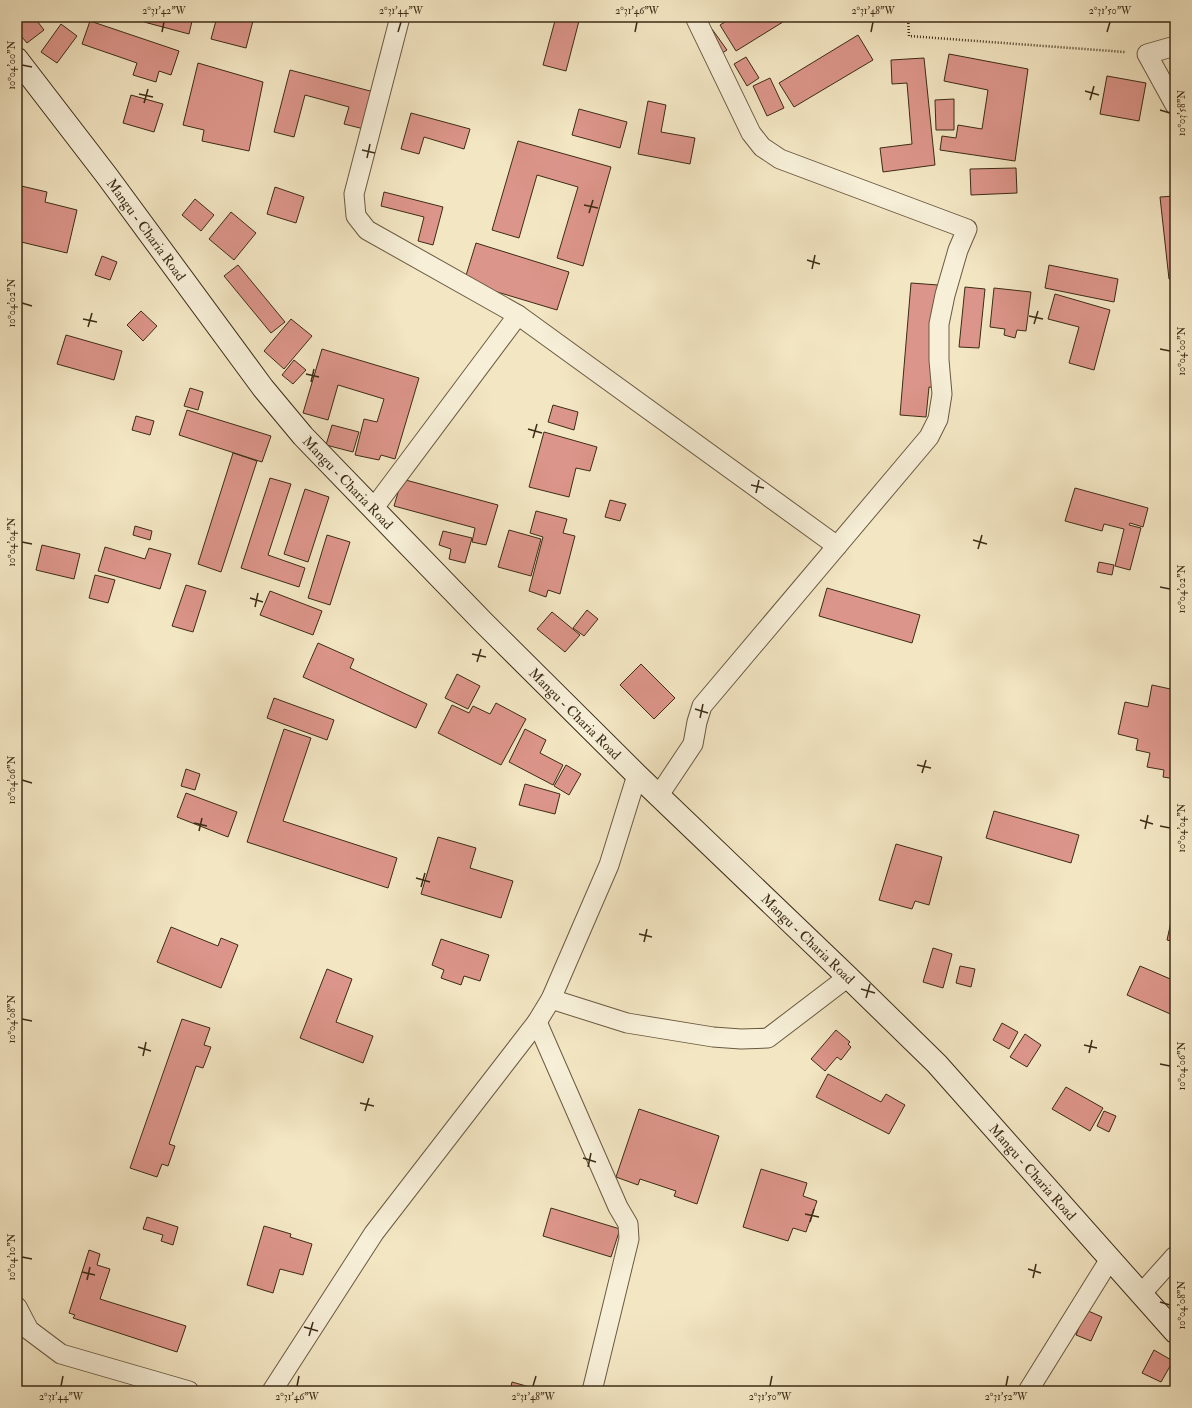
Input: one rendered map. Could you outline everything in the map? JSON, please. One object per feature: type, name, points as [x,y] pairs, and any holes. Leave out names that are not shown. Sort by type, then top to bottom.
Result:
[{"type":"street","points":[[400,17],[354,194],[356,216],[367,230],[518,315],[837,546]]},
{"type":"street","points":[[658,795],[693,744],[702,706],[929,437],[938,419],[942,394],[939,360],[939,324],[945,295],[956,257],[967,229],[780,159],[762,147],[751,133],[695,17]]},
{"type":"street","points":[[1175,46],[1147,54],[1175,105]]},
{"type":"street","name":"Mangu - Charia Road","points":[[17,59],[107,176],[263,388],[303,436],[483,622],[637,775],[937,1064],[1175,1332]]},
{"type":"street","points":[[373,509],[518,315]]},
{"type":"street","points":[[272,1391],[374,1233],[536,1022],[551,999],[609,864],[637,775]]},
{"type":"street","points":[[551,999],[627,1023],[714,1037],[741,1039],[768,1038],[848,977]]},
{"type":"street","points":[[536,1022],[618,1207],[628,1224],[629,1239],[592,1391]]},
{"type":"street","points":[[1141,1294],[1175,1256]]},
{"type":"street","points":[[1028,1391],[1110,1258]]},
{"type":"street","points":[[17,1307],[29,1330],[61,1354],[189,1391]]},
{"type":"path","points":[[908,17],[909,36],[1147,54]]},
{"type":"building","points":[[17,17],[34,17],[44,30],[27,43],[17,31]]},
{"type":"building","points":[[145,17],[193,17],[189,34],[144,22]]},
{"type":"building","points":[[217,17],[254,17],[246,48],[211,39]]},
{"type":"building","points":[[556,17],[580,17],[566,71],[543,65]]},
{"type":"building","points":[[733,17],[791,17],[736,51],[720,25]]},
{"type":"building","points":[[90,21],[179,51],[171,75],[159,71],[156,82],[133,75],[137,63],[82,44]]},
{"type":"building","points":[[61,24],[77,36],[57,63],[41,52]]},
{"type":"building","points":[[712,29],[727,50],[719,55],[705,35]]},
{"type":"building","points":[[858,35],[873,60],[794,107],[779,83]]},
{"type":"building","points":[[949,54],[1028,69],[1015,161],[940,150],[942,136],[956,138],[958,125],[982,129],[988,90],[944,81]]},
{"type":"building","points":[[746,57],[759,78],[747,86],[734,64]]},
{"type":"building","points":[[924,58],[935,165],[883,172],[880,148],[912,144],[907,83],[892,84],[891,60]]},
{"type":"building","points":[[198,63],[263,82],[249,151],[202,141],[204,130],[183,125]]},
{"type":"building","points":[[290,70],[374,92],[364,129],[344,124],[349,107],[305,95],[294,137],[274,132]]},
{"type":"building","points":[[1107,76],[1146,83],[1139,121],[1100,114]]},
{"type":"building","points":[[770,78],[784,108],[767,116],[753,86]]},
{"type":"building","points":[[131,95],[163,104],[154,132],[123,123]]},
{"type":"building","points":[[954,99],[954,130],[936,130],[935,100]]},
{"type":"building","points":[[648,101],[666,105],[661,132],[695,138],[690,164],[638,154]]},
{"type":"building","points":[[579,109],[627,122],[620,148],[572,135]]},
{"type":"building","points":[[411,113],[470,129],[464,149],[424,137],[419,154],[401,149]]},
{"type":"building","points":[[518,141],[611,167],[583,266],[557,258],[578,187],[537,175],[519,238],[492,230]]},
{"type":"building","points":[[1016,168],[1017,193],[971,195],[970,169]]},
{"type":"building","points":[[17,185],[47,192],[45,202],[77,210],[67,253],[17,241]]},
{"type":"building","points":[[275,187],[304,197],[296,223],[267,214]]},
{"type":"building","points":[[384,192],[443,207],[433,245],[418,241],[424,217],[381,206]]},
{"type":"building","points":[[1175,196],[1175,279],[1169,279],[1160,197]]},
{"type":"building","points":[[195,199],[214,215],[201,231],[182,215]]},
{"type":"building","points":[[231,212],[256,233],[234,260],[209,239]]},
{"type":"building","points":[[476,243],[569,272],[557,310],[464,282]]},
{"type":"building","points":[[102,256],[117,262],[110,280],[95,275]]},
{"type":"building","points":[[238,265],[285,322],[271,333],[224,276]]},
{"type":"building","points":[[1049,265],[1118,279],[1114,302],[1045,288]]},
{"type":"building","points":[[911,283],[938,285],[931,370],[937,388],[929,387],[926,417],[900,415]]},
{"type":"building","points":[[965,287],[985,289],[979,348],[959,347]]},
{"type":"building","points":[[994,288],[1031,292],[1026,331],[1017,330],[1015,338],[1004,335],[1005,329],[990,327]]},
{"type":"building","points":[[1055,294],[1110,310],[1094,370],[1069,363],[1079,327],[1048,319]]},
{"type":"building","points":[[141,311],[157,326],[143,341],[127,325]]},
{"type":"building","points":[[291,319],[312,336],[284,369],[264,351]]},
{"type":"building","points":[[66,335],[122,351],[114,380],[57,364]]},
{"type":"building","points":[[322,349],[419,378],[395,459],[381,455],[379,460],[355,455],[364,419],[377,422],[384,399],[338,385],[328,420],[303,413]]},
{"type":"building","points":[[294,360],[306,370],[293,384],[282,375]]},
{"type":"building","points":[[190,388],[203,392],[198,410],[184,406]]},
{"type":"building","points":[[553,405],[578,412],[574,430],[548,422]]},
{"type":"building","points":[[187,410],[271,436],[262,462],[179,435]]},
{"type":"building","points":[[136,416],[154,421],[150,435],[132,430]]},
{"type":"building","points":[[332,425],[359,432],[353,452],[326,445]]},
{"type":"building","points":[[544,432],[597,447],[590,471],[576,468],[569,497],[529,487]]},
{"type":"building","points":[[233,453],[257,461],[221,572],[198,564]]},
{"type":"building","points":[[270,478],[291,484],[268,555],[305,568],[299,587],[241,568]]},
{"type":"building","points":[[402,479],[498,505],[486,545],[472,542],[475,528],[394,506]]},
{"type":"building","points":[[1075,488],[1148,508],[1143,527],[1130,523],[1129,525],[1141,528],[1130,570],[1115,566],[1124,529],[1104,524],[1102,531],[1065,521]]},
{"type":"building","points":[[305,489],[329,497],[308,562],[284,554]]},
{"type":"building","points":[[610,500],[626,504],[620,521],[605,517]]},
{"type":"building","points":[[536,511],[567,519],[563,533],[575,536],[560,594],[548,590],[546,597],[529,591],[543,537],[530,533]]},
{"type":"building","points":[[135,526],[152,531],[150,540],[133,535]]},
{"type":"building","points":[[509,530],[541,539],[531,576],[498,567]]},
{"type":"building","points":[[443,531],[472,538],[465,563],[449,559],[451,549],[439,545]]},
{"type":"building","points":[[327,535],[350,542],[330,605],[308,598]]},
{"type":"building","points":[[42,545],[80,554],[74,579],[36,570]]},
{"type":"building","points":[[105,547],[145,559],[149,548],[171,554],[160,589],[98,571]]},
{"type":"building","points":[[1099,562],[1114,565],[1112,575],[1097,572]]},
{"type":"building","points":[[95,575],[115,580],[108,603],[89,598]]},
{"type":"building","points":[[186,585],[206,591],[193,632],[172,626]]},
{"type":"building","points":[[827,588],[920,615],[912,643],[819,616]]},
{"type":"building","points":[[270,591],[322,611],[313,635],[260,615]]},
{"type":"building","points":[[587,610],[598,619],[584,636],[573,628]]},
{"type":"building","points":[[552,612],[580,635],[565,652],[537,629]]},
{"type":"building","points":[[318,643],[354,659],[350,668],[427,704],[416,728],[303,677]]},
{"type":"building","points":[[641,664],[675,698],[654,719],[620,685]]},
{"type":"building","points":[[457,674],[480,686],[468,709],[445,698]]},
{"type":"building","points":[[1152,685],[1175,690],[1175,779],[1163,777],[1164,770],[1147,767],[1150,753],[1136,750],[1138,739],[1118,734],[1125,702],[1148,707]]},
{"type":"building","points":[[274,698],[334,720],[327,740],[267,718]]},
{"type":"building","points":[[496,703],[526,719],[501,765],[438,733],[452,705],[469,713],[473,706],[490,714]]},
{"type":"building","points":[[284,729],[311,738],[283,821],[397,858],[388,888],[247,842]]},
{"type":"building","points":[[525,729],[546,740],[540,753],[563,765],[553,785],[509,762]]},
{"type":"building","points":[[566,765],[581,774],[569,795],[554,786]]},
{"type":"building","points":[[186,769],[200,774],[195,790],[181,786]]},
{"type":"building","points":[[525,784],[560,794],[555,814],[519,805]]},
{"type":"building","points":[[186,793],[237,812],[228,837],[177,817]]},
{"type":"building","points":[[994,811],[1079,835],[1071,863],[986,838]]},
{"type":"building","points":[[438,837],[476,848],[470,868],[513,881],[501,918],[421,894]]},
{"type":"building","points":[[896,844],[942,857],[929,905],[915,901],[912,909],[879,900]]},
{"type":"building","points":[[1175,904],[1175,942],[1167,940]]},
{"type":"building","points":[[171,927],[218,946],[221,938],[238,945],[221,988],[157,962]]},
{"type":"building","points":[[441,939],[489,955],[480,981],[464,976],[461,985],[441,978],[444,970],[432,965]]},
{"type":"building","points":[[933,948],[952,954],[943,988],[923,982]]},
{"type":"building","points":[[960,966],[975,969],[971,987],[956,983]]},
{"type":"building","points":[[1140,966],[1175,981],[1175,1016],[1127,995]]},
{"type":"building","points":[[327,969],[352,979],[336,1022],[373,1036],[363,1063],[300,1038]]},
{"type":"building","points":[[182,1019],[210,1028],[204,1045],[211,1047],[203,1068],[196,1066],[169,1144],[175,1146],[168,1166],[162,1164],[157,1177],[130,1168]]},
{"type":"building","points":[[1002,1023],[1018,1032],[1009,1049],[993,1040]]},
{"type":"building","points":[[836,1030],[850,1042],[848,1044],[851,1047],[841,1060],[837,1057],[825,1071],[811,1059]]},
{"type":"building","points":[[1025,1034],[1041,1045],[1027,1067],[1010,1057]]},
{"type":"building","points":[[828,1074],[881,1102],[886,1094],[905,1105],[889,1134],[816,1097]]},
{"type":"building","points":[[1066,1087],[1103,1108],[1090,1131],[1052,1109]]},
{"type":"building","points":[[639,1109],[719,1136],[697,1204],[674,1196],[676,1191],[640,1179],[638,1185],[616,1177]]},
{"type":"building","points":[[1104,1111],[1116,1116],[1109,1132],[1097,1126]]},
{"type":"building","points":[[761,1169],[807,1183],[803,1196],[817,1201],[806,1232],[793,1228],[788,1241],[743,1227]]},
{"type":"building","points":[[551,1208],[620,1229],[611,1257],[543,1236]]},
{"type":"building","points":[[147,1217],[178,1227],[173,1245],[161,1241],[163,1235],[143,1229]]},
{"type":"building","points":[[264,1226],[291,1234],[290,1237],[312,1244],[303,1275],[280,1269],[273,1293],[247,1285]]},
{"type":"building","points":[[89,1250],[100,1254],[97,1265],[110,1269],[100,1299],[186,1326],[177,1352],[73,1318],[75,1315],[69,1313]]},
{"type":"building","points":[[1086,1310],[1102,1317],[1091,1341],[1076,1335]]},
{"type":"building","points":[[1154,1350],[1173,1361],[1161,1382],[1142,1373]]},
{"type":"building","points":[[512,1382],[544,1391],[510,1391]]}]
